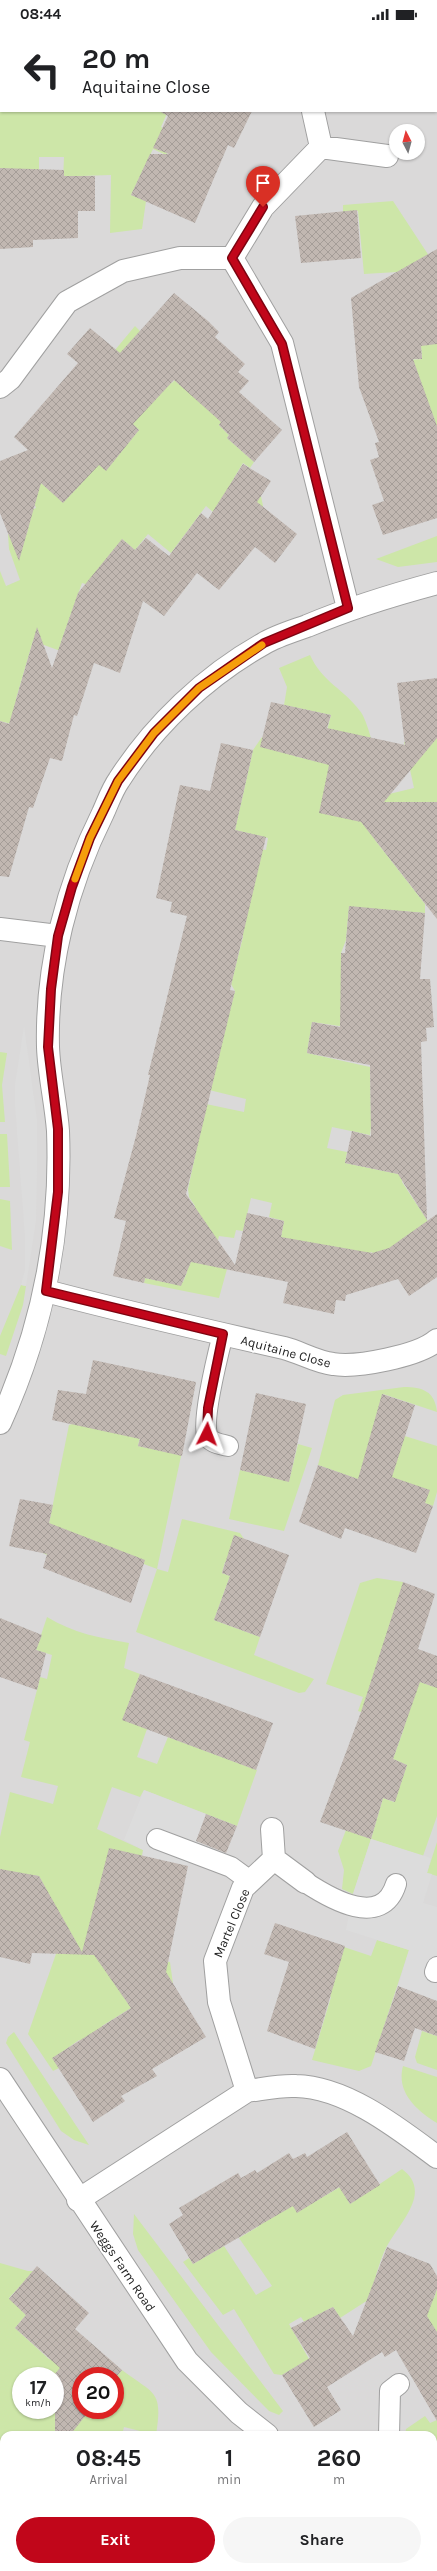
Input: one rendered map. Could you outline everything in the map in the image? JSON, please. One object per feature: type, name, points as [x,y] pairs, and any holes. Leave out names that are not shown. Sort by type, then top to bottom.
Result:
[{"type":"street","points":[[313,112],[321,147]]},
{"type":"street","points":[[321,147],[387,156]]},
{"type":"street","points":[[232,258],[263,207],[321,147]]},
{"type":"street","points":[[0,387],[10,379],[67,302],[123,271],[180,258],[232,258]]},
{"type":"street","points":[[232,258],[282,344],[348,608]]},
{"type":"street","points":[[0,1423],[17,1386],[46,1291],[58,1192],[58,1129],[48,1047],[51,989],[58,936],[72,887],[90,838],[118,781],[154,733],[199,688],[264,643],[348,608],[437,583]]},
{"type":"street","points":[[0,929],[58,936]]},
{"type":"street","name":"Aquitaine Close","points":[[46,1291],[292,1350],[332,1364],[361,1365],[391,1359],[436,1344]]},
{"type":"street","points":[[272,1829],[274,1859],[305,1882]]},
{"type":"street","name":"Martel Close","points":[[247,2091],[219,2002],[215,1961],[243,1888],[274,1859]]},
{"type":"street","name":"Weggs Farm Road","points":[[0,2079],[78,2200],[187,2361],[239,2413],[262,2431]]},
{"type":"street","points":[[78,2200],[247,2091],[297,2086],[341,2096],[387,2120],[437,2156]]},
{"type":"lane","points":[[223,1334],[208,1408],[207,1434],[211,1441],[228,1446]]},
{"type":"lane","points":[[157,1839],[231,1867],[250,1881]]},
{"type":"lane","points":[[305,1882],[326,1895],[346,1903],[377,1908],[392,1895],[396,1884]]},
{"type":"lane","points":[[389,2431],[390,2391],[399,2384]]},
{"type":"shaded area","points":[[0,112],[437,112],[437,2431],[0,2431]]},
{"type":"shaded area","points":[[24,1026],[37,1120],[36,1221],[26,1286],[21,1285],[25,1270],[25,1236],[15,1105],[15,1085]]},
{"type":"shaded area","points":[[144,1790],[206,1814],[187,1866],[143,1856],[143,1850],[124,1840]]},
{"type":"shaded area","points":[[371,1839],[431,1858],[427,1873],[432,1874],[423,1903],[437,1907],[437,2001],[398,1986],[409,1950],[346,1930],[353,1894]]},
{"type":"green space","points":[[0,112],[168,112],[161,127],[176,135],[166,155],[153,149],[131,195],[146,201],[142,229],[110,233],[111,175],[80,176],[63,181],[64,157],[39,157],[39,198],[0,168]]},
{"type":"green space","points":[[393,201],[437,268],[437,466],[395,361],[422,359],[421,346],[430,270],[364,274],[358,211],[343,212],[343,205]]},
{"type":"green space","points":[[135,326],[140,331],[151,365],[172,383],[202,351],[233,410],[219,425],[229,435],[227,438],[254,462],[250,468],[243,463],[234,478],[261,496],[263,506],[241,536],[206,506],[171,553],[148,534],[135,550],[122,539],[134,599],[82,583],[61,642],[88,661],[33,641],[16,699],[60,737],[0,721],[0,571],[6,586],[20,580],[9,549],[8,534],[17,538],[27,533],[29,525],[24,513],[36,508],[31,494],[41,483],[63,502],[58,477],[116,458],[139,430],[128,420],[115,350]]},
{"type":"green space","points":[[437,536],[437,562],[398,567],[376,559]]},
{"type":"green space","points":[[310,655],[327,679],[354,703],[364,717],[371,738],[385,795],[414,788],[404,742],[437,738],[437,802],[432,802],[375,840],[425,904],[425,913],[349,907],[346,940],[341,953],[346,1027],[312,1022],[307,1053],[370,1067],[370,1135],[332,1127],[327,1148],[347,1152],[345,1163],[403,1175],[402,1182],[437,1235],[382,1284],[372,1252],[358,1257],[335,1247],[317,1246],[277,1258],[284,1221],[269,1217],[272,1203],[251,1198],[243,1231],[236,1230],[234,1238],[219,1236],[214,1255],[227,1269],[219,1298],[144,1283],[145,1278],[174,1284],[183,1282],[187,1272],[179,1262],[195,1206],[189,1197],[188,1189],[206,1104],[244,1112],[246,1099],[209,1090],[235,991],[231,984],[243,937],[238,845],[266,850],[268,838],[235,830],[253,750],[262,737],[297,746],[294,756],[319,762],[331,715],[284,705],[287,687],[279,668]]},
{"type":"green space","points":[[0,1052],[7,1053],[2,1085],[5,1122],[0,1122]]},
{"type":"green space","points":[[0,1134],[7,1134],[10,1187],[0,1187]]},
{"type":"green space","points":[[0,1199],[10,1201],[12,1250],[0,1246]]},
{"type":"green space","points":[[21,1285],[26,1286],[23,1305],[6,1356],[0,1354],[0,1336]]},
{"type":"green space","points":[[404,1387],[422,1389],[434,1399],[436,1405],[437,1412],[383,1394],[395,1433],[437,1446],[437,1492],[433,1506],[318,1465],[335,1400],[343,1395]]},
{"type":"green space","points":[[148,1401],[138,1446],[171,1453],[184,1442],[157,1569],[144,1564],[144,1560],[90,1540],[47,1555],[43,1553],[69,1425]]},
{"type":"green space","points":[[298,1444],[312,1448],[284,1531],[229,1519],[240,1470],[289,1481]]},
{"type":"green space","points":[[182,1519],[240,1533],[244,1539],[234,1565],[225,1562],[222,1573],[230,1576],[214,1620],[260,1637],[254,1655],[314,1679],[305,1692],[299,1693],[136,1632],[157,1569],[168,1572]]},
{"type":"green space","points":[[377,1578],[403,1582],[408,1678],[435,1687],[437,1681],[437,1816],[423,1856],[371,1839],[383,1798],[394,1802],[407,1765],[393,1759],[404,1728],[358,1711],[363,1697],[326,1684],[360,1583]]},
{"type":"green space","points":[[47,1617],[57,1623],[77,1631],[97,1637],[129,1643],[124,1668],[140,1674],[123,1719],[147,1729],[137,1757],[157,1764],[168,1737],[257,1770],[237,1826],[144,1790],[140,1797],[112,1787],[97,1829],[143,1850],[121,1956],[170,1962],[173,1984],[154,1995],[121,1993],[131,2008],[102,2026],[119,2053],[90,2048],[79,2040],[55,2057],[59,2068],[53,2071],[28,2034],[57,1951],[37,1929],[45,1887],[39,1876],[31,1875],[0,1887],[0,1837],[10,1792],[53,1804],[58,1786],[21,1777],[30,1742],[24,1740],[40,1677],[47,1679],[52,1655],[36,1650]]},
{"type":"green space","points":[[346,1830],[371,1839],[353,1894],[342,1889],[344,1870],[338,1851]]},
{"type":"green space","points":[[437,1842],[437,1876],[427,1873]]},
{"type":"green space","points":[[377,1940],[409,1950],[371,2066],[359,2071],[312,2060],[331,1997],[317,1992],[341,1946],[371,1956]]},
{"type":"green space","points":[[422,2031],[437,2036],[437,2070],[417,2063],[415,2057]]},
{"type":"green space","points":[[14,2032],[89,2145],[74,2140],[61,2131],[6,2043],[8,2037]]},
{"type":"green space","points":[[403,2066],[437,2077],[437,2123],[415,2106],[405,2092],[402,2084]]},
{"type":"green space","points":[[402,2169],[411,2178],[415,2187],[414,2197],[406,2217],[385,2249],[376,2275],[427,2302],[434,2298],[437,2289],[437,2332],[368,2300],[340,2318],[333,2307],[323,2312],[313,2336],[301,2317],[289,2324],[309,2359],[282,2375],[274,2374],[234,2309],[223,2315],[183,2262],[189,2258],[193,2264],[224,2246],[256,2295],[272,2286],[239,2238],[259,2226],[277,2179],[297,2212],[340,2187],[350,2204]]},
{"type":"green space","points":[[134,2214],[283,2411],[279,2415],[269,2411],[211,2352],[138,2250],[133,2234]]},
{"type":"green space","points":[[0,2263],[28,2271],[34,2271],[9,2298],[26,2315],[15,2328],[49,2359],[63,2364],[61,2367],[12,2367],[12,2419],[64,2419],[64,2416],[72,2414],[72,2419],[124,2419],[124,2371],[154,2395],[157,2401],[158,2420],[157,2431],[140,2431],[124,2427],[123,2431],[0,2431]]},
{"type":"green space","points":[[425,2416],[430,2423],[437,2420],[437,2431],[406,2431],[406,2429]]},
{"type":"building","points":[[161,112],[252,112],[234,148],[228,145],[195,223],[131,195],[150,154],[169,154],[153,148],[168,116]]},
{"type":"building","points":[[0,168],[64,170],[64,176],[95,176],[95,211],[78,211],[78,238],[33,240],[33,247],[0,249]]},
{"type":"building","points":[[357,210],[361,258],[301,263],[295,216]]},
{"type":"building","points":[[437,249],[437,344],[421,346],[422,359],[413,359],[437,426],[437,518],[383,535],[372,505],[384,501],[370,460],[379,457],[375,443],[379,442],[359,387],[351,298]]},
{"type":"building","points":[[174,293],[219,332],[215,337],[245,364],[238,372],[249,381],[239,392],[282,430],[254,462],[227,438],[229,435],[219,425],[221,422],[174,380],[133,424],[139,430],[106,471],[99,465],[63,503],[41,483],[19,561],[0,513],[0,461],[28,450],[14,437],[78,363],[67,354],[90,328],[120,353]]},
{"type":"building","points":[[243,464],[271,481],[257,502],[297,534],[275,563],[255,547],[219,590],[197,573],[164,616],[143,601],[120,673],[94,663],[77,716],[74,715],[62,761],[50,758],[33,808],[29,807],[9,877],[0,876],[0,721],[9,724],[37,627],[52,668],[78,593],[122,539],[135,550],[146,538],[169,556],[201,513],[208,519]]},
{"type":"building","points":[[437,678],[437,738],[384,802],[437,802],[437,919],[361,822],[319,813],[329,765],[260,747],[271,702],[331,715],[327,728],[405,745],[397,683]]},
{"type":"building","points":[[221,743],[253,750],[235,830],[266,837],[230,990],[235,991],[186,1194],[235,1265],[247,1213],[284,1221],[281,1237],[372,1253],[389,1248],[437,1214],[437,1277],[409,1296],[398,1279],[346,1295],[345,1301],[336,1300],[334,1314],[283,1303],[288,1282],[191,1262],[181,1286],[145,1278],[144,1283],[113,1276],[126,1221],[114,1218],[136,1136],[150,1075],[148,1075],[187,916],[170,912],[172,902],[156,898],[180,785],[210,791]]},
{"type":"building","points":[[349,906],[425,913],[420,979],[430,979],[434,1027],[426,1028],[427,1041],[421,1042],[427,1220],[398,1174],[345,1163],[352,1131],[371,1136],[370,1065],[307,1053],[312,1022],[340,1027],[341,953],[345,953]]},
{"type":"building","points":[[93,1360],[196,1382],[182,1456],[138,1446],[140,1439],[52,1420],[58,1390],[86,1394]]},
{"type":"building","points":[[256,1393],[306,1404],[289,1482],[240,1470]]},
{"type":"building","points":[[382,1394],[415,1405],[392,1477],[430,1490],[425,1503],[433,1506],[416,1553],[345,1528],[341,1539],[299,1522],[318,1465],[358,1479]]},
{"type":"building","points":[[20,1499],[53,1505],[49,1523],[145,1560],[131,1603],[43,1568],[47,1554],[9,1546]]},
{"type":"building","points":[[234,1535],[289,1555],[260,1637],[214,1620],[230,1576],[222,1573]]},
{"type":"building","points":[[403,1582],[435,1594],[418,1649],[437,1656],[437,1688],[420,1682],[393,1759],[407,1765],[395,1802],[383,1798],[371,1839],[320,1822],[361,1712]]},
{"type":"building","points":[[0,1618],[42,1635],[36,1650],[46,1653],[37,1690],[0,1677]]},
{"type":"building","points":[[140,1674],[273,1723],[256,1770],[122,1720]]},
{"type":"building","points":[[206,1814],[237,1826],[226,1853],[196,1841]]},
{"type":"building","points":[[109,1848],[188,1866],[166,1972],[206,2037],[152,2069],[157,2076],[121,2096],[125,2101],[93,2122],[52,2058],[131,2008],[94,1955],[32,1953],[30,1964],[0,1957],[0,1869],[39,1876],[82,1952]]},
{"type":"building","points":[[275,1923],[345,1946],[315,2049],[267,2031],[289,1962],[264,1954]]},
{"type":"building","points":[[398,1986],[437,2001],[437,2036],[415,2028],[404,2061],[375,2052]]},
{"type":"building","points":[[347,2132],[380,2185],[350,2204],[339,2187],[297,2213],[293,2206],[193,2264],[169,2224],[183,2215],[179,2208],[238,2173],[241,2178],[255,2170],[257,2173],[289,2153],[293,2159],[305,2153],[307,2157]]},
{"type":"building","points":[[387,2247],[430,2264],[437,2276],[437,2289],[427,2316],[437,2332],[437,2421],[396,2350],[385,2357],[382,2352],[327,2387],[341,2410],[314,2427],[282,2375],[310,2358],[291,2328],[333,2307],[353,2336]]},
{"type":"building","points":[[37,2266],[89,2313],[75,2329],[119,2367],[72,2367],[72,2419],[83,2419],[73,2431],[55,2431],[55,2419],[64,2419],[64,2367],[59,2367],[15,2328],[26,2315],[9,2299]]},
{"type":"slow traffic","points":[[75,879],[90,838],[118,781],[154,733],[199,688],[262,645]]},
{"type":"route","points":[[207,1434],[208,1408],[223,1334],[177,1325],[46,1291],[58,1192],[58,1129],[48,1047],[51,989],[58,936],[72,887],[90,838],[118,781],[154,733],[199,688],[264,643],[348,608],[339,567],[306,443],[282,344],[232,258],[263,207]]}]
